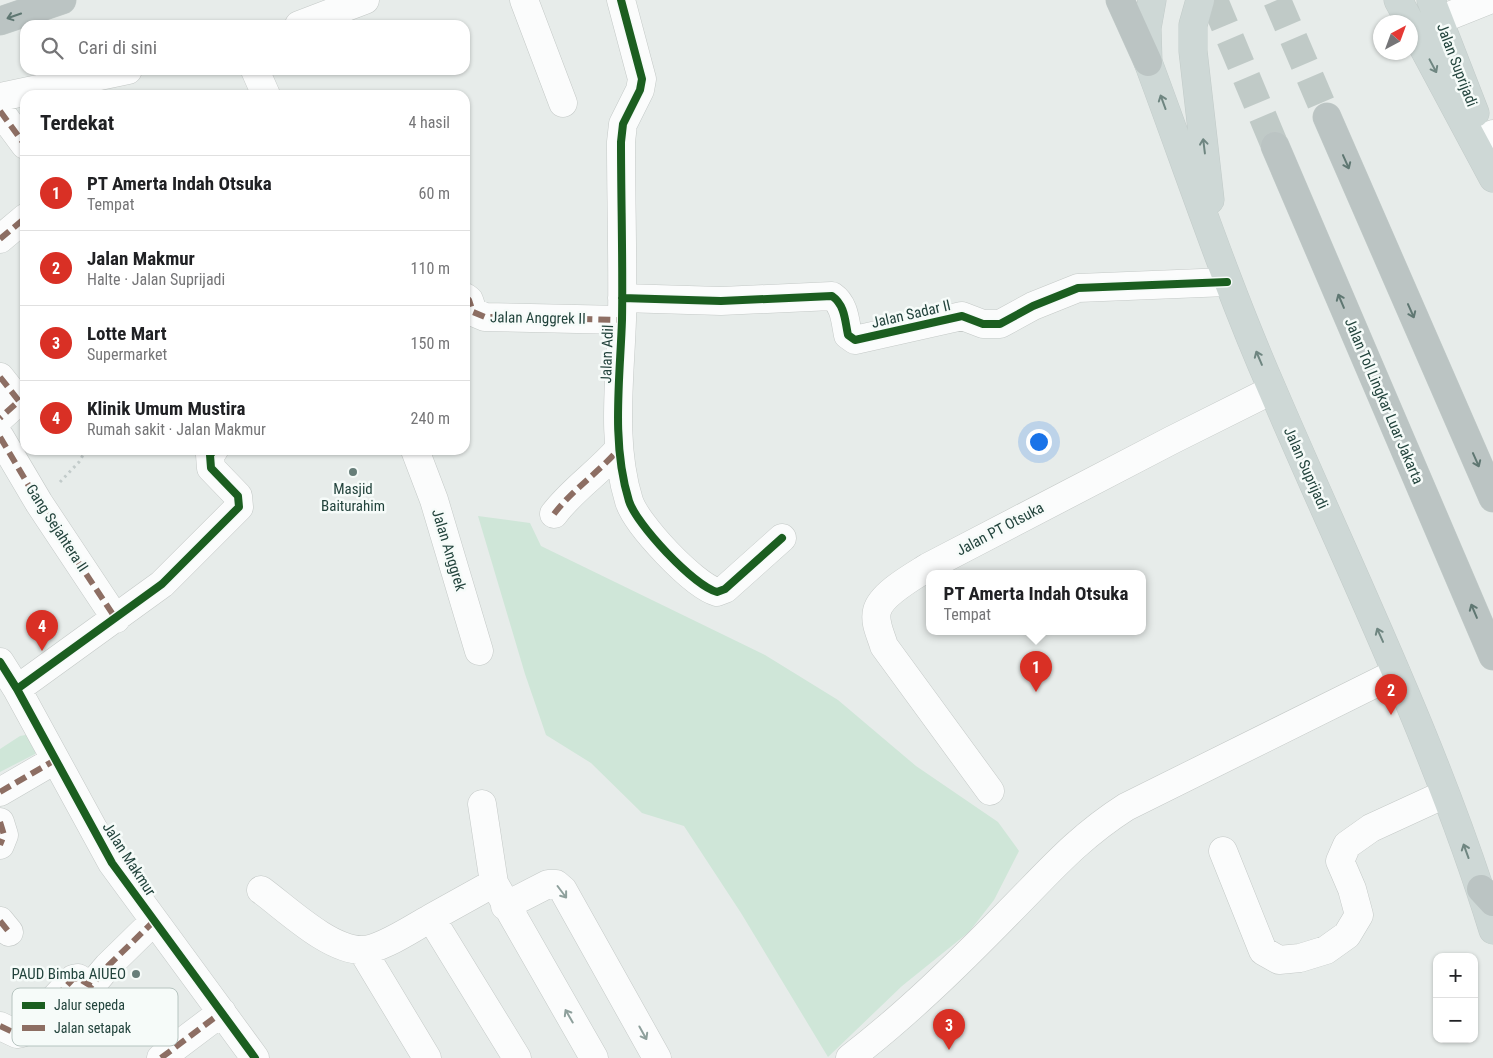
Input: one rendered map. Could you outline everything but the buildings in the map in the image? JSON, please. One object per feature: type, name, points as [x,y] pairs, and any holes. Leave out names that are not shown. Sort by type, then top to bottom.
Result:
[{"type":"highway","points":[[0,21],[62,0]]},
{"type":"highway","points":[[1120,0],[1148,62]]},
{"type":"highway","points":[[1138,0],[1148,62]]},
{"type":"highway","points":[[1326,117],[1493,498]]},
{"type":"highway","name":"Jalan Tol Lingkar Luar Jakarta","points":[[1275,146],[1493,656]]},
{"type":"main road","name":"Jalan Suprijadi","points":[[1152,0],[1147,28],[1148,62],[1216,246],[1227,282],[1272,390],[1396,673],[1487,896],[1493,930]]},
{"type":"main road","points":[[1200,0],[1193,25],[1193,51],[1216,246]]},
{"type":"main road","points":[[1398,0],[1406,15]]},
{"type":"main road","name":"Jalan Suprijadi","points":[[1435,10],[1490,143]]},
{"type":"main road","points":[[1418,38],[1493,178]]},
{"type":"street","points":[[312,20],[365,0]]},
{"type":"street","points":[[524,0],[563,103]]},
{"type":"street","name":"Jalan Adil","points":[[621,0],[642,79],[640,90],[623,124],[620,142],[622,309],[618,450],[629,500],[634,514],[644,528],[682,566],[714,591],[721,592],[725,589],[782,538]]},
{"type":"street","points":[[1435,10],[1489,0]]},
{"type":"street","points":[[33,90],[104,75]]},
{"type":"street","points":[[257,75],[264,90]]},
{"type":"street","points":[[0,97],[20,93]]},
{"type":"street","points":[[0,110],[20,138]]},
{"type":"street","points":[[0,239],[20,222]]},
{"type":"street","name":"Jalan Sadar II","points":[[622,309],[721,301],[832,296],[839,300],[848,335],[855,340],[962,316],[983,324],[1000,324],[1033,306],[1078,288],[1227,282]]},
{"type":"street","name":"Jalan Anggrek II","points":[[470,303],[473,312],[485,317],[622,309]]},
{"type":"street","points":[[0,377],[19,401],[0,418]]},
{"type":"street","name":"Jalan PT Otsuka","points":[[990,790],[884,646],[877,624],[877,610],[880,605],[894,590],[928,567],[1272,390]]},
{"type":"street","name":"Gang Sejahtera II","points":[[0,437],[40,503],[116,619]]},
{"type":"street","points":[[554,514],[567,497],[596,474],[618,450]]},
{"type":"street","points":[[17,689],[162,584],[239,507],[238,496],[210,468],[210,455]]},
{"type":"street","name":"Jalan Anggrek","points":[[418,455],[434,500],[480,651]]},
{"type":"street","name":"Jalan Makmur","points":[[0,662],[17,689],[112,863],[255,1058]]},
{"type":"street","points":[[850,1058],[952,967],[1072,847],[1099,825],[1126,807],[1396,673]]},
{"type":"street","points":[[0,792],[55,760]]},
{"type":"street","points":[[1223,851],[1263,951],[1279,960],[1300,958],[1326,950],[1347,935],[1359,915],[1352,888],[1340,861],[1347,845],[1371,828],[1445,794]]},
{"type":"street","points":[[482,804],[500,895],[594,1058]]},
{"type":"street","points":[[0,822],[4,835],[0,845]]},
{"type":"street","points":[[261,890],[327,939],[345,947],[362,950],[377,946],[431,918],[500,895],[548,884],[556,884],[563,890],[657,1058]]},
{"type":"street","points":[[431,918],[517,1058]]},
{"type":"street","points":[[65,988],[73,979],[78,978],[91,986],[108,966],[154,921]]},
{"type":"street","points":[[362,950],[427,1058]]},
{"type":"street","points":[[178,1045],[222,1012]]},
{"type":"street","points":[[0,1026],[12,1032]]},
{"type":"street","points":[[161,1058],[177,1046]]},
{"type":"path","points":[[40,503],[79,462],[83,455]]},
{"type":"green space","points":[[478,516],[530,523],[541,546],[765,655],[838,700],[916,766],[998,822],[1019,851],[994,900],[969,932],[902,986],[828,1057],[741,913],[684,826],[642,813],[591,763],[546,735],[525,674]]},
{"type":"green space","points":[[31,734],[39,745],[35,754],[0,772],[0,749],[20,736]]},
{"type":"tunnel","points":[[1214,0],[1275,146]]},
{"type":"tunnel","points":[[1277,0],[1327,117]]},
{"type":"marked path","points":[[0,111],[20,138]]},
{"type":"marked path","points":[[0,239],[20,222]]},
{"type":"marked path","points":[[470,303],[473,312],[485,317],[622,320]]},
{"type":"marked path","points":[[0,377],[19,401],[0,418]]},
{"type":"marked path","points":[[0,437],[39,503],[116,619]]},
{"type":"marked path","points":[[554,514],[618,450]]},
{"type":"marked path","points":[[0,792],[55,760]]},
{"type":"marked path","points":[[0,822],[4,835],[0,845]]},
{"type":"marked path","points":[[0,921],[9,932]]},
{"type":"marked path","points":[[64,988],[73,979],[78,978],[91,986],[108,966],[154,921]]},
{"type":"marked path","points":[[178,1045],[222,1012]]},
{"type":"marked path","points":[[0,1026],[12,1032]]},
{"type":"marked path","points":[[161,1058],[177,1046]]},
{"type":"cycle path","points":[[621,0],[642,79],[640,90],[623,124],[621,142],[622,320],[618,434],[623,479],[629,501],[642,524],[680,566],[694,578],[717,592],[725,589],[782,538]]},
{"type":"cycle path","points":[[622,298],[721,301],[832,296],[840,304],[848,335],[855,340],[962,316],[983,324],[1000,324],[1033,306],[1078,288],[1227,282]]},
{"type":"cycle path","points":[[17,689],[162,584],[239,507],[238,496],[211,468],[210,455]]},
{"type":"cycle path","points":[[0,662],[17,689],[112,863],[255,1058]]},
{"type":"place","name":"Masjid Baiturahim","points":[[353,472]]},
{"type":"place","name":"Klinik Umum Mustira","points":[[42,651]]},
{"type":"place","name":"PT Amerta Indah Otsuka","points":[[1036,692]]},
{"type":"place","name":"Jalan Makmur","points":[[1391,715]]},
{"type":"place","name":"PAUD Bimba AIUEO","points":[[136,974]]},
{"type":"place","name":"Lotte Mart","points":[[949,1050]]}]
